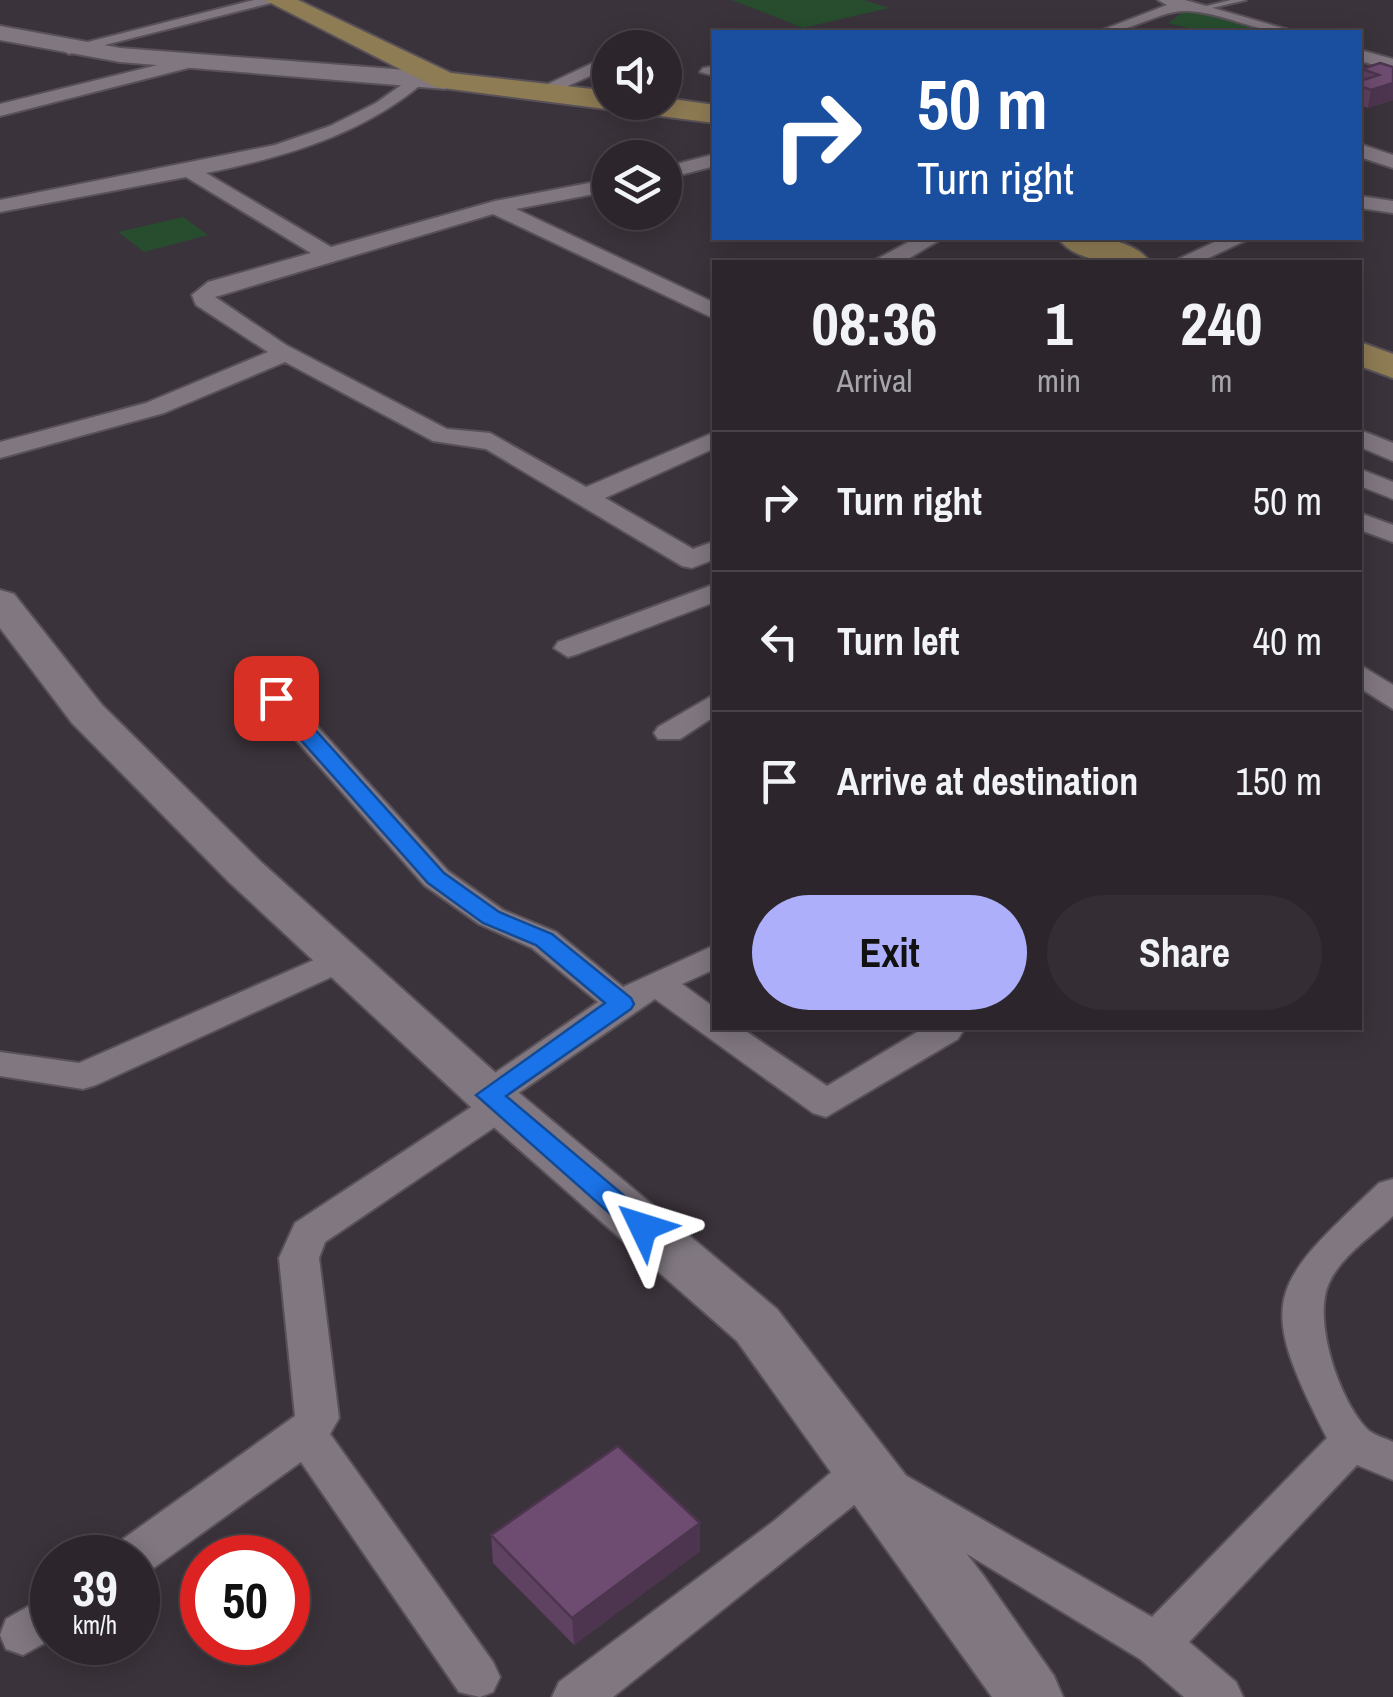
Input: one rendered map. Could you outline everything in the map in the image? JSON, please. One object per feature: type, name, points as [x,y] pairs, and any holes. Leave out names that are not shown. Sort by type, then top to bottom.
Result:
[{"type":"main road","points":[[276,0],[431,80]]},
{"type":"main road","points":[[0,33],[68,49],[592,98]]},
{"type":"main road","points":[[682,108],[712,112]]},
{"type":"main road","points":[[1079,240],[1129,260]]},
{"type":"main road","points":[[1362,354],[1393,367]]},
{"type":"main road","points":[[0,602],[87,714],[339,960],[756,1325],[1030,1697]]},
{"type":"street","points":[[68,49],[276,0]]},
{"type":"street","points":[[1166,0],[1273,30]]},
{"type":"street","points":[[1113,30],[1194,6]]},
{"type":"street","points":[[1362,56],[1393,65]]},
{"type":"street","points":[[0,110],[194,62]]},
{"type":"street","points":[[542,91],[592,68]]},
{"type":"street","points":[[0,206],[276,149],[348,126],[431,80]]},
{"type":"street","points":[[1362,151],[1393,162]]},
{"type":"street","points":[[682,169],[712,161]]},
{"type":"street","points":[[187,168],[212,190],[296,230],[328,255]]},
{"type":"street","points":[[592,188],[496,207],[216,286],[202,295],[282,351],[442,436],[487,440],[707,562]]},
{"type":"street","points":[[1362,202],[1393,207]]},
{"type":"street","points":[[496,207],[712,311]]},
{"type":"street","points":[[890,260],[894,253],[927,240]]},
{"type":"street","points":[[1188,260],[1235,240]]},
{"type":"street","points":[[0,450],[156,408],[266,363],[282,351]]},
{"type":"street","points":[[1362,438],[1393,453]]},
{"type":"street","points":[[585,496],[712,440]]},
{"type":"street","points":[[1362,478],[1393,491]]},
{"type":"street","points":[[1362,522],[1393,534]]},
{"type":"street","points":[[568,648],[712,593]]},
{"type":"street","points":[[276,698],[436,878],[491,918],[544,940],[622,1004]]},
{"type":"street","points":[[669,733],[712,705]]},
{"type":"street","points":[[160,1538],[306,1435],[317,1418],[299,1258],[309,1233],[622,1004],[712,957]]},
{"type":"street","points":[[0,1064],[83,1076],[339,960]]},
{"type":"street","points":[[657,983],[712,1024]]},
{"type":"street","points":[[720,1030],[826,1104],[945,1032]]},
{"type":"street","points":[[1393,1193],[1322,1259],[1302,1294],[1302,1347],[1351,1442],[1393,1462]]},
{"type":"street","points":[[306,1435],[476,1677]]},
{"type":"street","points":[[1157,1644],[1351,1442]]},
{"type":"street","points":[[576,1697],[790,1534],[865,1470],[1157,1644],[1219,1697]]},
{"type":"lane","points":[[1194,6],[1242,0]]},
{"type":"green space","points":[[732,0],[864,0],[889,8],[803,28]]},
{"type":"green space","points":[[1190,7],[1268,28],[1204,30],[1168,23]]},
{"type":"green space","points":[[183,217],[208,235],[144,252],[118,232]]},
{"type":"building","points":[[1380,63],[1393,67],[1393,83],[1371,90],[1362,87],[1362,80],[1379,75],[1362,69]]},
{"type":"building","points":[[618,1446],[700,1523],[572,1618],[491,1535]]},
{"type":"route","points":[[276,698],[436,878],[491,918],[544,940],[622,1004],[489,1095],[643,1227]]}]
